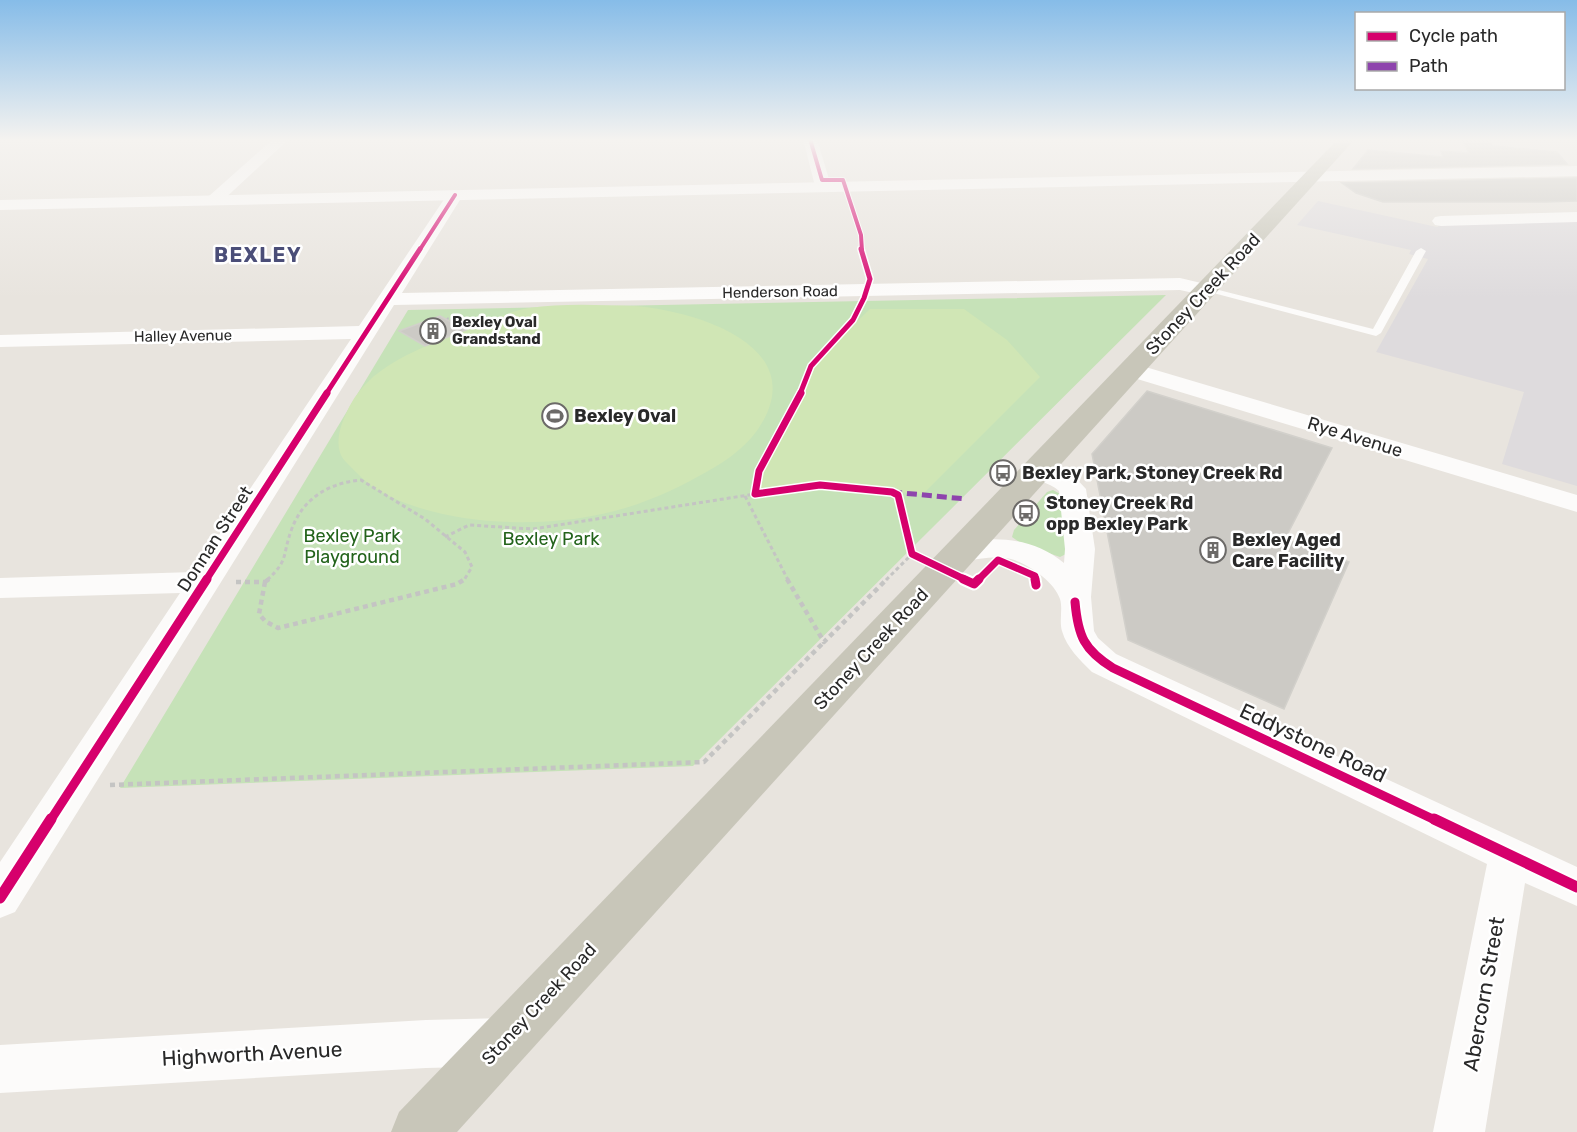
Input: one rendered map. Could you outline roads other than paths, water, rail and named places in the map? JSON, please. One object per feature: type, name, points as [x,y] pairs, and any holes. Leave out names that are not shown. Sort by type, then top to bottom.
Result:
[{"type":"main road","points":[[0,205],[585,192]]},
{"type":"main road","name":"Stoney Creek Road","points":[[419,1132],[1299,192]]},
{"type":"street","points":[[215,200],[224,192]]},
{"type":"street","name":"Donnan Street","points":[[0,898],[455,195]]},
{"type":"street","points":[[1441,221],[1577,217]]},
{"type":"street","name":"Henderson Road","points":[[388,299],[1180,284],[1207,290]]},
{"type":"street","name":"Halley Avenue","points":[[0,341],[366,332]]},
{"type":"street","name":"Rye Avenue","points":[[1132,370],[1577,504]]},
{"type":"street","name":"Eddystone Road","points":[[1038,471],[1063,480],[1072,489],[1080,549],[1075,597],[1080,638],[1090,652],[1104,663],[1577,887]]},
{"type":"street","points":[[962,552],[974,548],[1002,548],[1033,556],[1054,571],[1075,597]]},
{"type":"street","points":[[0,588],[206,582]]},
{"type":"street","name":"Abercorn Street","points":[[1459,1132],[1509,856]]},
{"type":"street","name":"Highworth Avenue","points":[[0,1069],[426,1044],[504,1042]]},
{"type":"lane","points":[[1207,290],[1376,333],[1421,251]]},
{"type":"place","name":"Bexley Oval Grandstand","points":[[433,331]]},
{"type":"place","name":"Bexley Oval","points":[[555,416]]},
{"type":"place","name":"Bexley Park, Stoney Creek Rd","points":[[1003,473]]},
{"type":"place","name":"Stoney Creek Rd opp Bexley Park","points":[[1026,513]]},
{"type":"place","name":"Bexley Aged Care Facility","points":[[1213,550]]},
{"type":"district","name":"BEXLEY","points":[[258,255]]},
{"type":"park label","name":"Bexley Park","points":[[551,539]]},
{"type":"park label","name":"Bexley Park Playground","points":[[352,546]]}]
